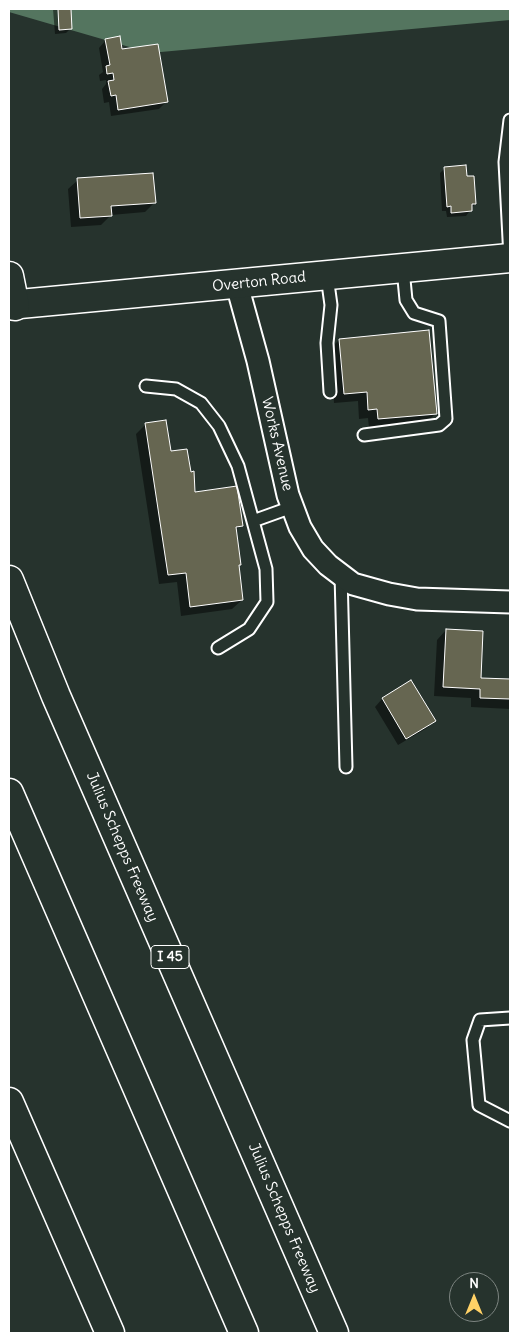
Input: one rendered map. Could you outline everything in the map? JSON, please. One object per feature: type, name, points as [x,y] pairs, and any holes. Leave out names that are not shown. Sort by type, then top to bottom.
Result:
[{"type":"main road","name":"Overton Road","points":[[11,307],[510,258]]},
{"type":"main road","points":[[9,276],[11,307]]},
{"type":"main road","name":"Julius Schepps Freeway","points":[[9,580],[56,696],[334,1333]]},
{"type":"main road","points":[[9,793],[244,1333]]},
{"type":"main road","points":[[9,1102],[110,1333]]},
{"type":"street","name":"Works Avenue","points":[[237,284],[258,361],[292,507],[313,549],[328,565],[347,579]]},
{"type":"street","points":[[347,579],[417,599],[510,602]]},
{"type":"lane","points":[[510,120],[505,162],[510,258]]},
{"type":"lane","points":[[364,435],[439,425],[446,419],[439,321],[414,313],[406,300],[403,269]]},
{"type":"lane","points":[[327,276],[331,305],[327,343],[330,392]]},
{"type":"lane","points":[[146,386],[176,389],[201,403],[219,426],[238,466],[266,569],[267,602],[249,629],[218,648]]},
{"type":"lane","points":[[253,521],[292,507]]},
{"type":"lane","points":[[346,768],[347,579]]},
{"type":"lane","points":[[510,1018],[480,1020],[474,1040],[479,1105],[510,1121]]},
{"type":"green space","points":[[9,9],[510,9],[510,20],[150,53],[9,12]]},
{"type":"building","points":[[58,9],[71,9],[72,29],[59,30]]},
{"type":"building","points":[[120,36],[122,49],[158,44],[168,102],[118,110],[116,95],[111,96],[108,81],[114,80],[113,73],[107,74],[106,66],[110,65],[105,39]]},
{"type":"building","points":[[466,165],[467,176],[474,176],[476,204],[472,204],[472,211],[451,213],[451,206],[447,207],[444,167]]},
{"type":"building","points":[[153,173],[156,203],[111,206],[112,216],[80,218],[77,178]]},
{"type":"building","points":[[429,330],[437,414],[378,419],[377,409],[368,410],[367,392],[344,394],[339,339]]},
{"type":"building","points":[[166,420],[171,451],[187,449],[191,472],[194,471],[195,492],[237,486],[243,526],[236,527],[243,600],[190,607],[186,573],[168,575],[145,423]]},
{"type":"building","points":[[446,629],[483,631],[481,678],[510,679],[510,699],[480,698],[480,689],[443,687]]},
{"type":"building","points":[[411,680],[436,721],[406,739],[382,698]]}]
